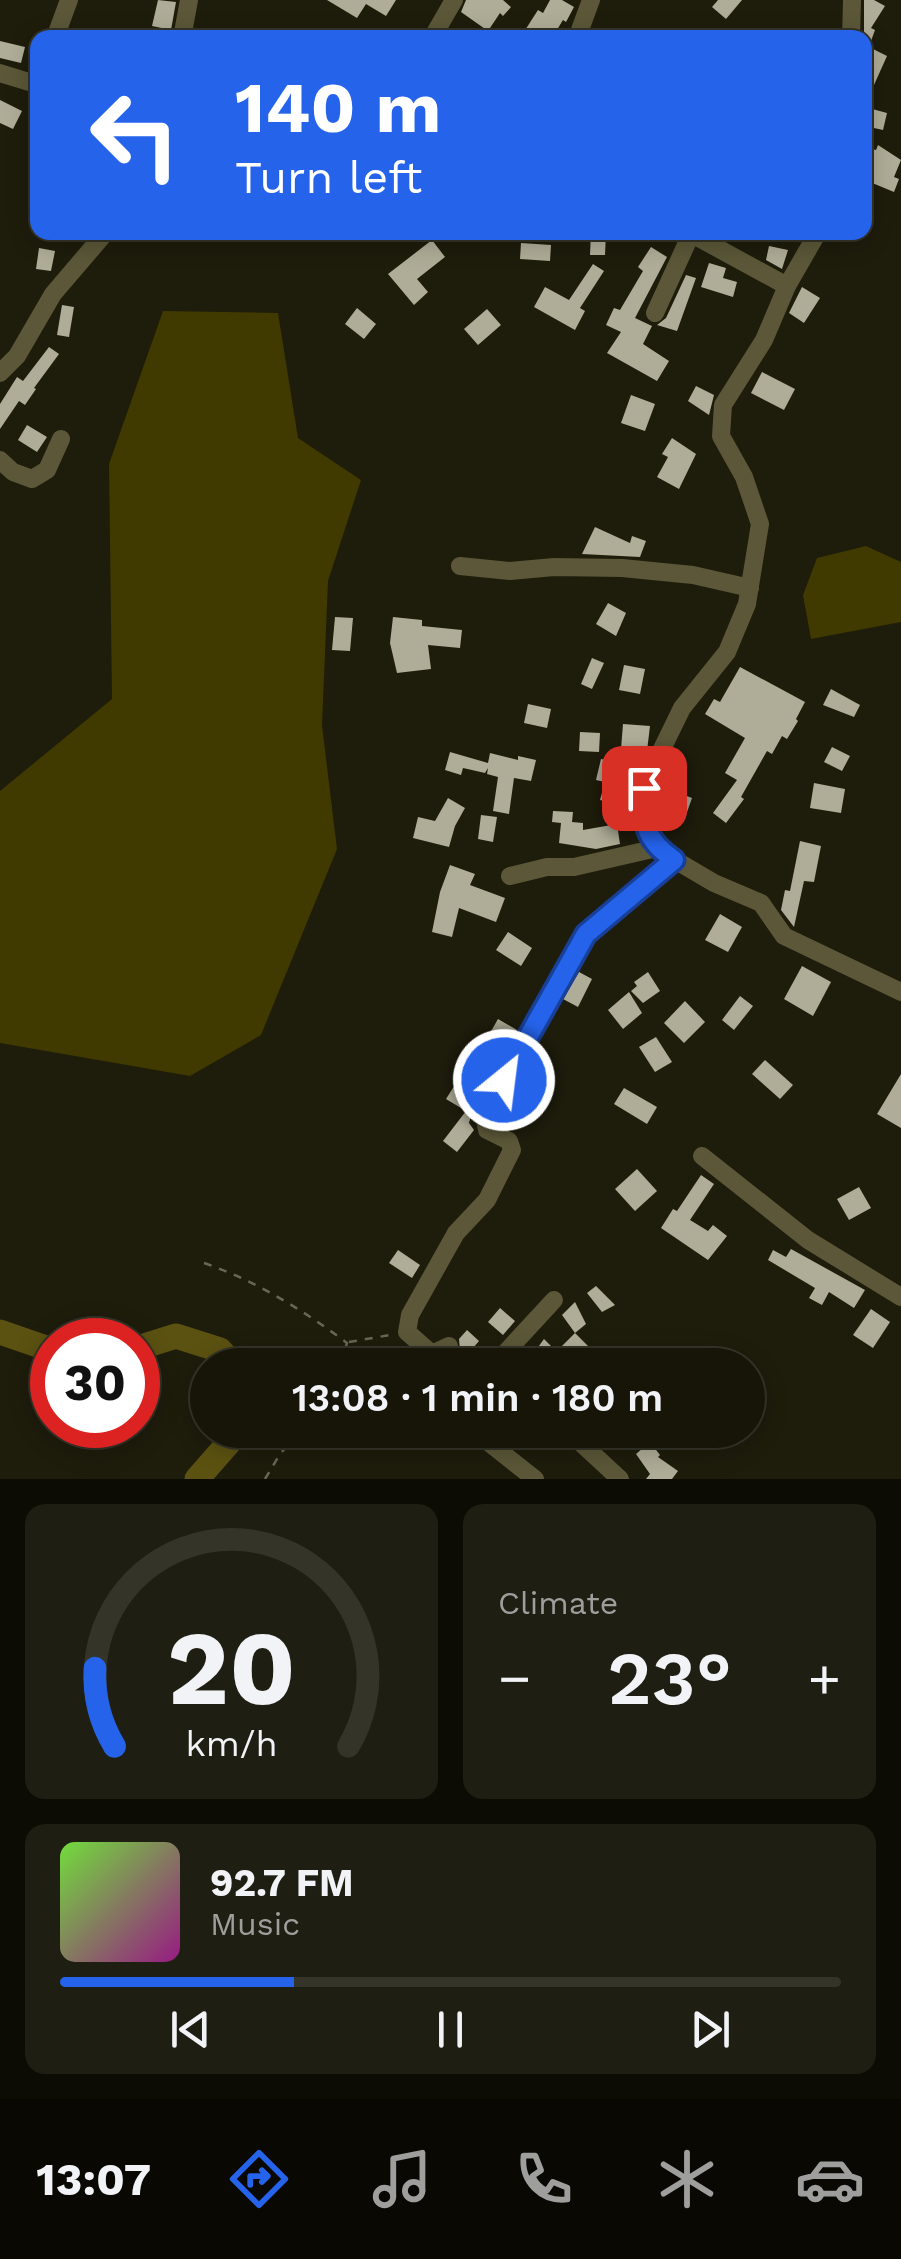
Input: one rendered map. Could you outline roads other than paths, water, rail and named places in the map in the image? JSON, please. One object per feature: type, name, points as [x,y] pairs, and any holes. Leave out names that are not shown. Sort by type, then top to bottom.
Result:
[{"type":"street","points":[[57,30],[69,0]]},
{"type":"street","points":[[183,30],[189,0]]},
{"type":"street","points":[[437,30],[454,0]]},
{"type":"street","points":[[581,30],[592,0]]},
{"type":"street","points":[[850,30],[852,0]]},
{"type":"street","points":[[0,73],[30,81]]},
{"type":"street","points":[[0,373],[17,356],[54,294],[99,240]]},
{"type":"street","points":[[655,314],[686,240]]},
{"type":"street","points":[[702,240],[787,286]]},
{"type":"street","points":[[813,240],[787,286],[764,340],[723,405],[721,436],[744,477],[760,524],[750,588],[727,652],[682,708],[644,788],[645,828],[658,848],[674,860],[761,902],[784,936],[901,992]]},
{"type":"street","points":[[0,460],[12,472],[32,478],[47,470],[62,439]]},
{"type":"street","points":[[460,566],[510,571],[622,568],[694,575],[750,588]]},
{"type":"street","points":[[510,876],[547,867],[574,867],[658,848]]},
{"type":"street","points":[[430,1348],[406,1332],[410,1315],[456,1232],[487,1200],[512,1150],[509,1140],[487,1130],[484,1114],[586,934],[674,860]]},
{"type":"street","points":[[702,1156],[808,1240],[901,1296]]},
{"type":"street","points":[[510,1348],[554,1300]]},
{"type":"street","points":[[496,1448],[535,1479]]},
{"type":"street","points":[[586,1448],[620,1479]]},
{"type":"waterway","points":[[0,1332],[30,1342]]},
{"type":"waterway","points":[[160,1341],[176,1336],[214,1348]]},
{"type":"waterway","points":[[197,1479],[224,1448]]}]
